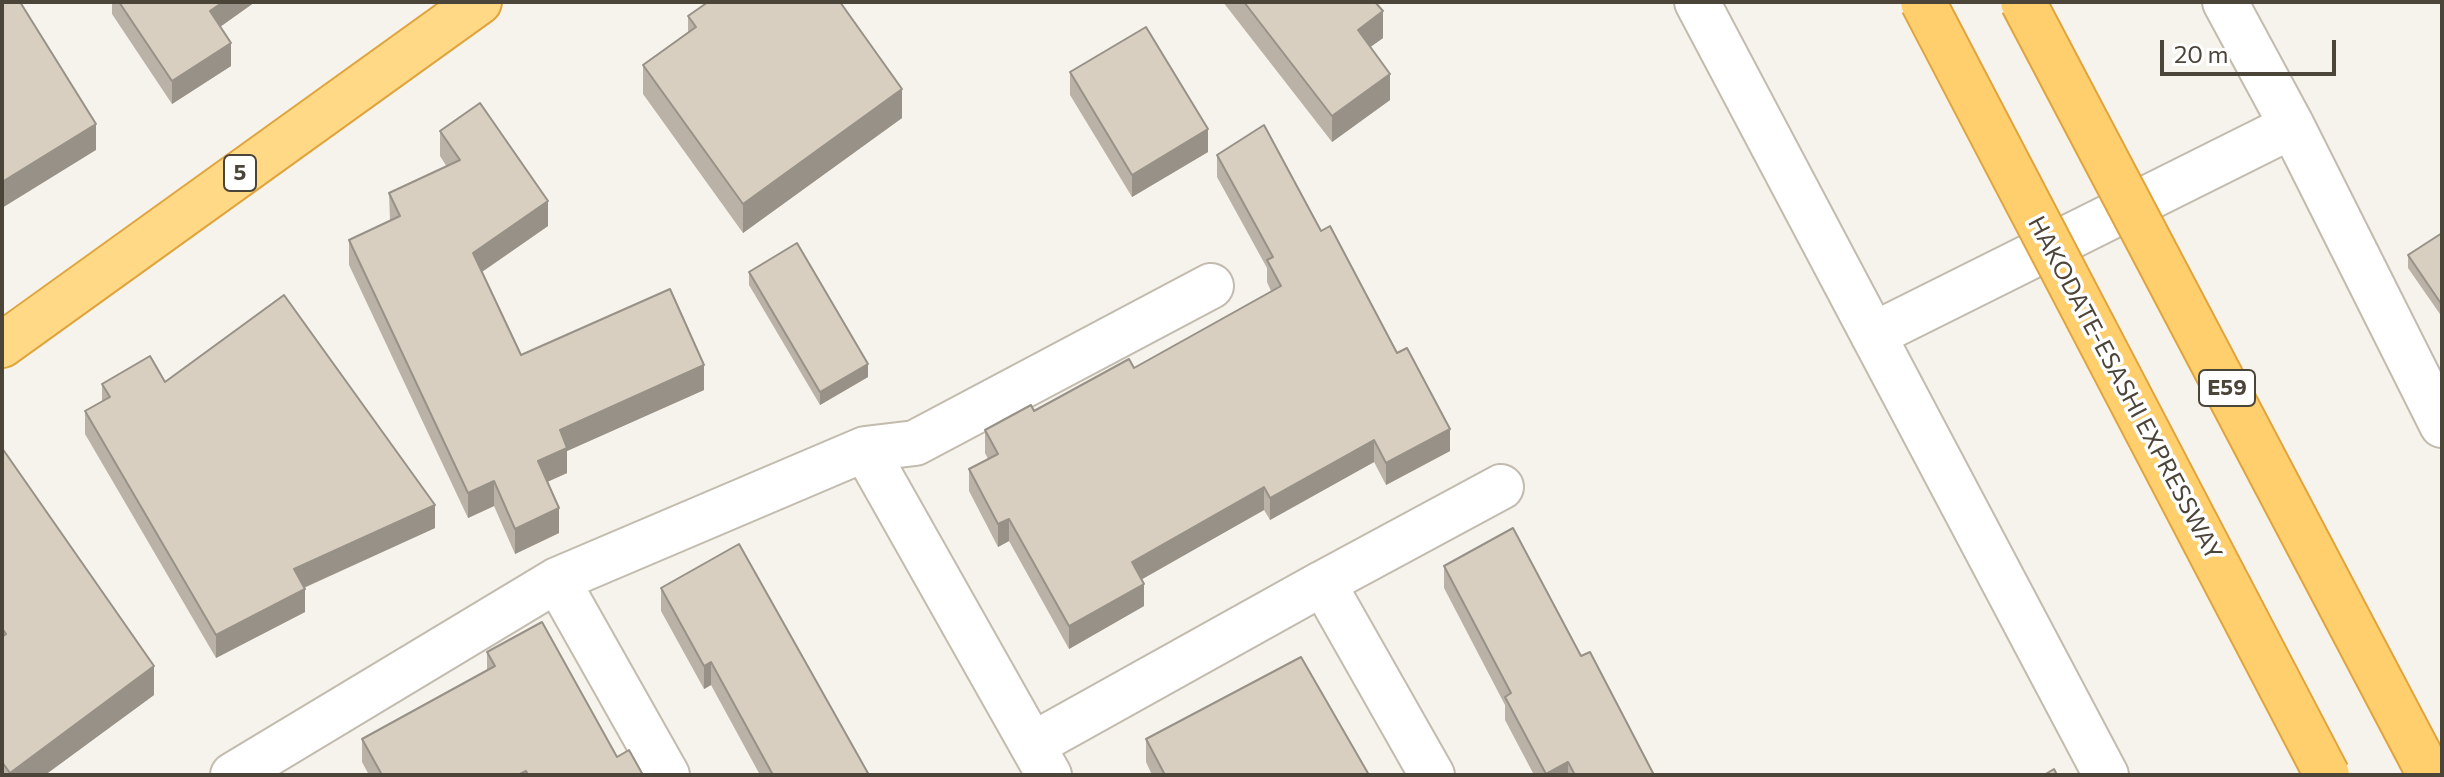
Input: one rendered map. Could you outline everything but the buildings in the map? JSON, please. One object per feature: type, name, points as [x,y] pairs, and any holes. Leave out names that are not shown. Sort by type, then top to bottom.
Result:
[{"type":"highway","name":"5","points":[[2,345],[479,2]]},
{"type":"highway","name":"HAKODATE-ESASHI EXPRESSWAY","points":[[1923,2],[2327,775]]},
{"type":"highway","name":"E59","points":[[2023,2],[2430,775]]},
{"type":"street","points":[[1697,2],[2106,775]]},
{"type":"street","points":[[2225,2],[2292,126],[2442,425]]},
{"type":"street","points":[[1873,335],[2292,126]]},
{"type":"street","points":[[259,768],[557,580],[865,449],[915,443],[1211,286]]},
{"type":"street","points":[[865,449],[1040,760],[1323,583],[1501,487]]},
{"type":"street","points":[[557,580],[667,775]]},
{"type":"street","points":[[1323,583],[1432,775]]}]
